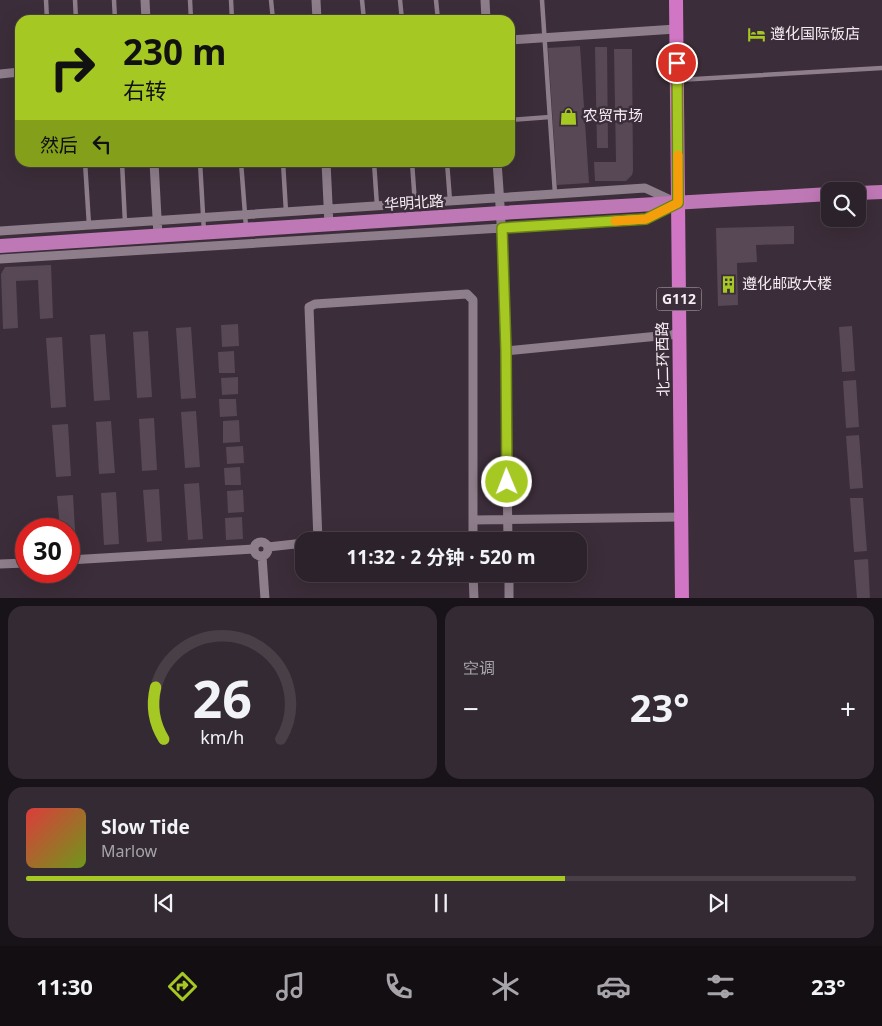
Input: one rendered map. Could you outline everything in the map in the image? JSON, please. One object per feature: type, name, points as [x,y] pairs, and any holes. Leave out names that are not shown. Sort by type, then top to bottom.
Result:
[{"type":"highway","name":"北二环西路","points":[[676,0],[682,598]]},
{"type":"main road","points":[[866,193],[882,192]]},
{"type":"main road","name":"华明北路","points":[[0,246],[501,213],[821,195]]},
{"type":"street","points":[[145,0],[146,15]]},
{"type":"street","points":[[316,0],[317,15]]},
{"type":"street","points":[[485,0],[486,15]]},
{"type":"street","points":[[515,40],[676,29]]},
{"type":"street","points":[[0,74],[15,72]]},
{"type":"street","points":[[154,167],[158,236]]},
{"type":"street","points":[[326,167],[329,225]]},
{"type":"street","points":[[497,167],[502,228],[506,351],[508,532]]},
{"type":"street","points":[[0,231],[645,188],[678,203]]},
{"type":"street","points":[[0,259],[646,219],[678,203]]},
{"type":"street","points":[[318,532],[310,307],[315,304],[467,294],[473,300],[473,532]]},
{"type":"street","points":[[506,351],[679,334]]},
{"type":"street","points":[[473,520],[681,517]]},
{"type":"street","points":[[254,549],[257,543],[261,541],[268,546],[295,544]]},
{"type":"street","points":[[262,556],[267,553],[268,546]]},
{"type":"street","points":[[254,549],[255,553],[262,556]]},
{"type":"street","points":[[80,559],[254,549]]},
{"type":"street","points":[[262,556],[265,598]]},
{"type":"street","points":[[0,564],[15,563]]},
{"type":"street","points":[[473,582],[474,598]]},
{"type":"street","points":[[509,582],[509,598]]},
{"type":"lane","points":[[46,0],[47,15]]},
{"type":"lane","points":[[75,0],[76,15]]},
{"type":"lane","points":[[114,0],[115,15]]},
{"type":"lane","points":[[190,0],[191,15]]},
{"type":"lane","points":[[230,0],[232,15]]},
{"type":"lane","points":[[272,0],[273,15]]},
{"type":"lane","points":[[362,0],[364,15]]},
{"type":"lane","points":[[400,0],[402,15]]},
{"type":"lane","points":[[436,0],[438,15]]},
{"type":"lane","points":[[542,0],[555,194]]},
{"type":"lane","points":[[677,80],[882,68]]},
{"type":"lane","points":[[515,120],[550,117]]},
{"type":"lane","points":[[85,167],[89,225]]},
{"type":"lane","points":[[122,167],[125,223]]},
{"type":"lane","points":[[200,167],[204,233]]},
{"type":"lane","points":[[242,167],[246,230]]},
{"type":"lane","points":[[282,167],[286,212]]},
{"type":"lane","points":[[374,167],[377,206]]},
{"type":"lane","points":[[412,167],[415,204]]},
{"type":"lane","points":[[447,167],[450,201]]},
{"type":"building","name":"农贸市场","points":[[580,46],[589,183],[557,185],[548,48]]},
{"type":"building","points":[[595,47],[607,47],[608,148],[597,148]]},
{"type":"building","points":[[614,49],[632,49],[633,171],[626,181],[595,181],[594,162],[616,162]]},
{"type":"building","name":"遵化邮政大楼","points":[[794,226],[794,244],[756,245],[757,262],[737,263],[738,305],[718,306],[716,228]]},
{"type":"building","points":[[51,265],[53,318],[40,319],[38,280],[16,281],[18,328],[3,329],[1,274],[5,267]]},
{"type":"building","points":[[238,324],[239,346],[222,347],[221,325]]},
{"type":"building","points":[[852,326],[855,371],[842,372],[839,327]]},
{"type":"building","points":[[191,327],[196,398],[181,399],[176,328]]},
{"type":"building","points":[[148,331],[152,397],[137,398],[133,332]]},
{"type":"building","points":[[105,334],[110,400],[94,401],[90,335]]},
{"type":"building","points":[[62,337],[66,407],[51,408],[46,338]]},
{"type":"building","points":[[234,351],[235,373],[219,373],[218,352]]},
{"type":"building","points":[[238,377],[238,394],[222,395],[221,378]]},
{"type":"building","points":[[856,380],[859,427],[846,428],[843,381]]},
{"type":"building","points":[[219,399],[236,399],[237,416],[220,417]]},
{"type":"building","points":[[196,411],[200,467],[185,468],[181,412]]},
{"type":"building","points":[[154,418],[157,470],[142,471],[139,419]]},
{"type":"building","points":[[239,420],[240,442],[223,443],[223,421]]},
{"type":"building","points":[[111,421],[115,473],[99,474],[96,422]]},
{"type":"building","points":[[68,424],[71,476],[56,477],[52,425]]},
{"type":"building","points":[[859,435],[863,488],[850,489],[846,436]]},
{"type":"building","points":[[243,446],[244,463],[227,464],[226,447]]},
{"type":"building","points":[[240,467],[241,485],[225,485],[224,468]]},
{"type":"building","points":[[199,483],[203,539],[188,540],[184,484]]},
{"type":"building","points":[[159,489],[162,541],[147,542],[143,490]]},
{"type":"building","points":[[243,490],[244,512],[228,513],[227,491]]},
{"type":"building","points":[[116,492],[119,544],[104,545],[101,493]]},
{"type":"building","points":[[73,495],[74,518],[59,518],[57,496]]},
{"type":"building","points":[[850,498],[863,498],[867,551],[854,552]]},
{"type":"building","points":[[242,517],[243,539],[226,540],[225,518]]},
{"type":"building","points":[[868,559],[870,598],[857,598],[854,560]]},
{"type":"slow traffic","points":[[615,221],[646,219],[678,203],[678,155]]},
{"type":"place","name":"遵化国际饭店","points":[[756,34]]},
{"type":"place","name":"农贸市场","points":[[569,116]]},
{"type":"place","name":"遵化邮政大楼","points":[[728,284]]},
{"type":"route","points":[[507,482],[506,351],[502,228],[646,219],[678,203],[677,63]]}]
